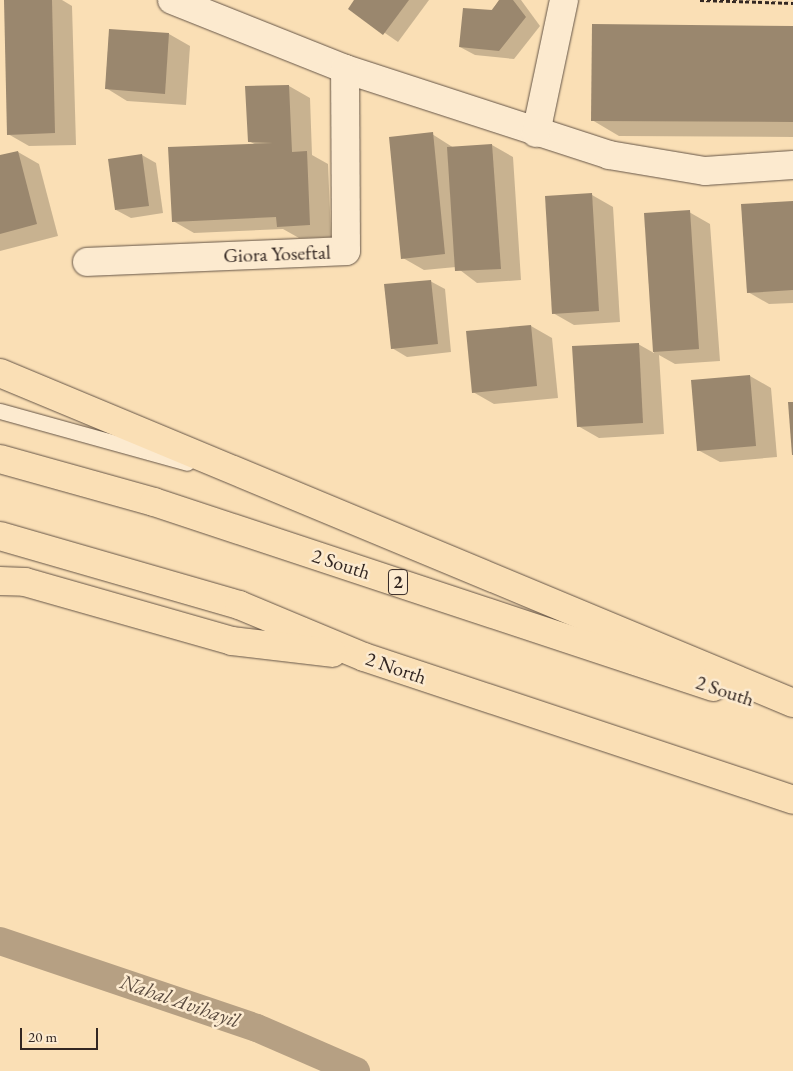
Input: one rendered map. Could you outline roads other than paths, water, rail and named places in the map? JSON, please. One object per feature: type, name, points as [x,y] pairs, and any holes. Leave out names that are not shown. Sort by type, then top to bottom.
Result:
[{"type":"highway","points":[[0,373],[301,495],[793,703]]},
{"type":"highway","name":"2 South","points":[[0,459],[154,502],[793,713]]},
{"type":"highway","name":"2 North","points":[[0,536],[239,605],[364,657],[793,800]]},
{"type":"highway","points":[[8,579],[232,640],[364,657]]},
{"type":"street","points":[[536,133],[564,0]]},
{"type":"street","points":[[182,2],[345,69],[536,133],[609,155],[705,171],[793,165]]},
{"type":"street","name":"Giora Yoseftal","points":[[87,262],[346,251],[345,69]]},
{"type":"lane","points":[[0,411],[301,495]]},
{"type":"waterway","name":"Nahal Avihayil","points":[[0,941],[257,1028],[356,1071]]}]
